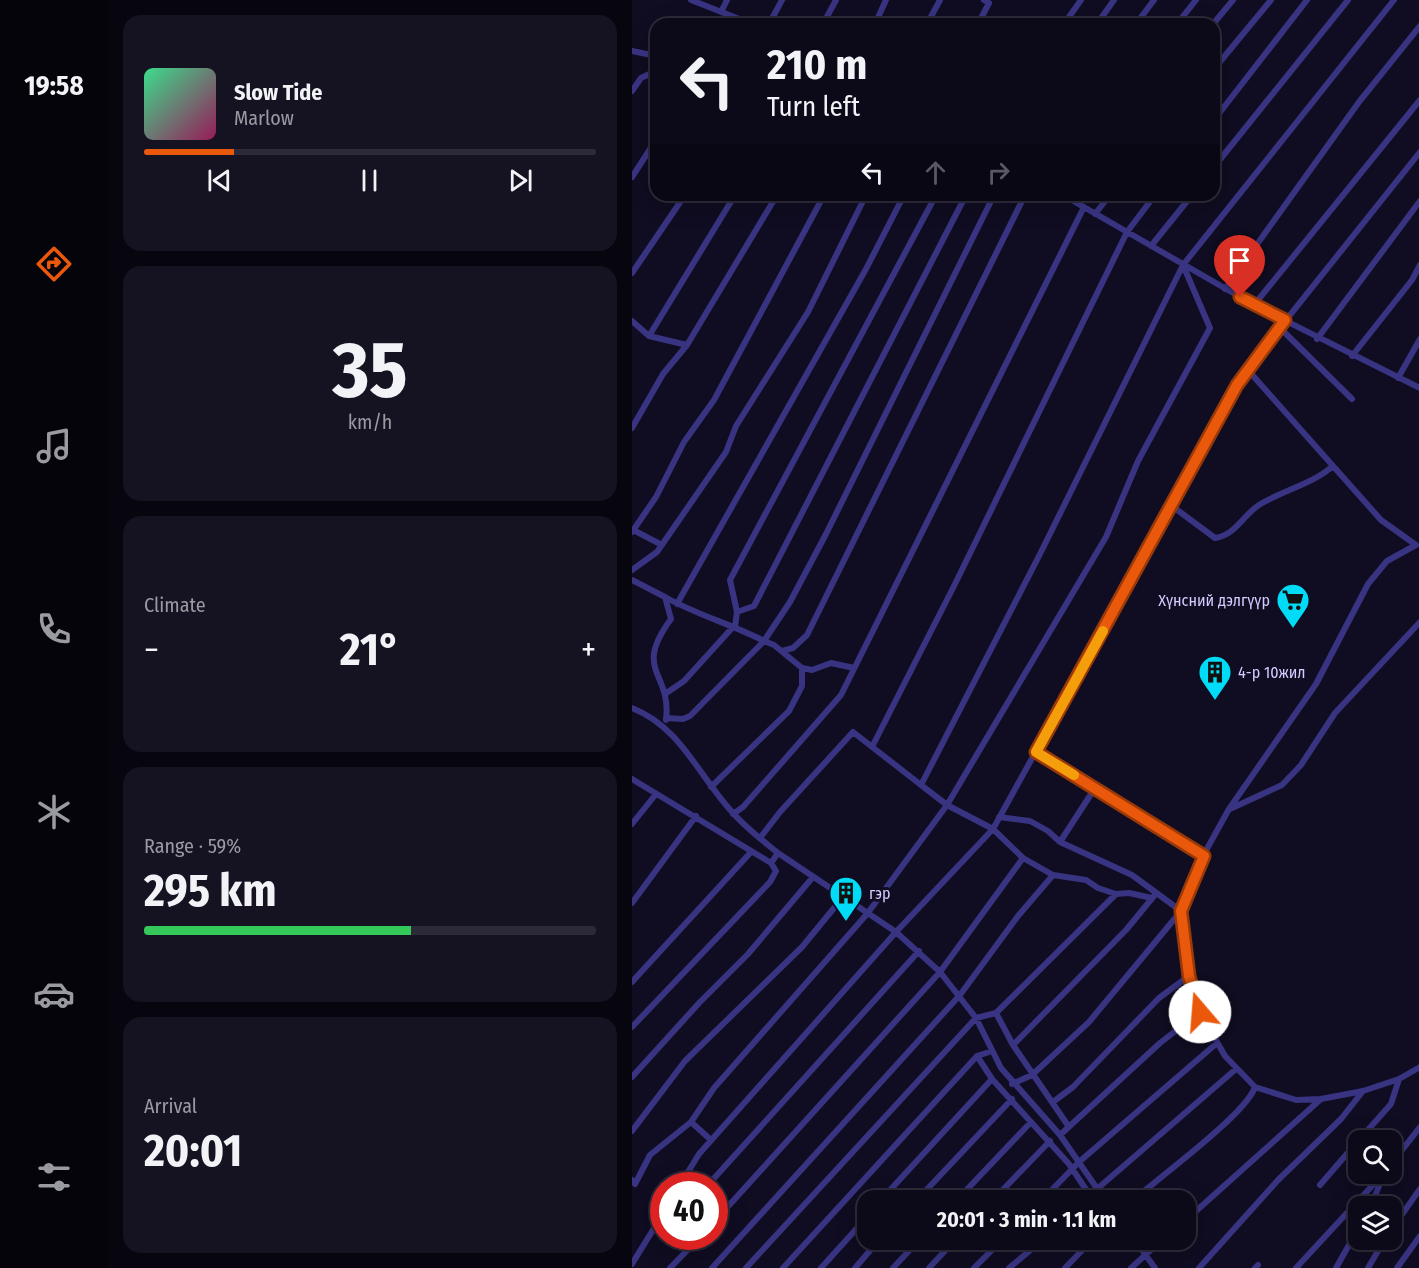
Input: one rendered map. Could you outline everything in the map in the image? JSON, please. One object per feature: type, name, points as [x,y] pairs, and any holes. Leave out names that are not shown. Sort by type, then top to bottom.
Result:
[{"type":"street","points":[[691,0],[736,18]]},
{"type":"street","points":[[721,12],[727,0]]},
{"type":"street","points":[[772,18],[782,0]]},
{"type":"street","points":[[826,18],[836,0]]},
{"type":"street","points":[[878,18],[886,0]]},
{"type":"street","points":[[930,18],[940,0]]},
{"type":"street","points":[[981,18],[989,3],[984,0]]},
{"type":"street","points":[[1068,18],[1081,0]]},
{"type":"street","points":[[1101,18],[1114,0]]},
{"type":"street","points":[[1140,18],[1154,0]]},
{"type":"street","points":[[1182,18],[1196,0]]},
{"type":"street","points":[[1218,18],[1233,0]]},
{"type":"street","points":[[1220,62],[1271,0]]},
{"type":"street","points":[[1220,112],[1307,0]]},
{"type":"street","points":[[1220,160],[1348,0]]},
{"type":"street","points":[[921,785],[1040,554],[1183,264],[1394,0]]},
{"type":"street","points":[[1225,289],[1359,102],[1420,26]]},
{"type":"street","points":[[632,51],[650,55]]},
{"type":"street","points":[[632,91],[641,78],[650,74]]},
{"type":"street","points":[[1254,305],[1420,100]]},
{"type":"street","points":[[632,177],[650,149]]},
{"type":"street","points":[[689,1172],[699,1154],[711,1140],[896,932],[993,829],[1247,369],[1420,152]]},
{"type":"street","points":[[632,273],[681,201]]},
{"type":"street","points":[[649,336],[731,201]]},
{"type":"street","points":[[632,428],[663,374],[687,345],[773,201]]},
{"type":"street","points":[[662,545],[633,530],[656,496],[684,442],[714,400],[821,201]]},
{"type":"street","points":[[632,570],[662,545],[677,520],[708,481],[726,452],[736,426],[808,312],[863,201]]},
{"type":"street","points":[[677,604],[866,269],[901,201]]},
{"type":"street","points":[[665,694],[684,681],[734,627],[737,612],[730,580],[792,460],[852,355],[933,201]]},
{"type":"street","points":[[737,612],[754,606],[963,201]]},
{"type":"street","points":[[666,718],[683,719],[690,716],[764,641],[790,602],[866,457],[991,201]]},
{"type":"street","points":[[782,651],[793,648],[807,635],[1022,201]]},
{"type":"street","points":[[1075,201],[1254,305],[1317,339],[1420,388]]},
{"type":"street","points":[[1095,214],[1105,201]]},
{"type":"street","points":[[872,747],[955,584],[1127,232],[1150,201]]},
{"type":"street","points":[[1151,246],[1187,201]]},
{"type":"street","points":[[1317,339],[1420,201]]},
{"type":"street","points":[[733,813],[743,807],[841,695],[1084,207]]},
{"type":"street","points":[[632,1180],[635,1184],[650,1155],[691,1122],[714,1088],[868,914],[947,805],[1106,537],[1138,461],[1210,328],[1183,264]]},
{"type":"street","points":[[1352,356],[1412,280],[1420,265]]},
{"type":"street","points":[[632,321],[649,336],[687,345]]},
{"type":"street","points":[[1279,327],[1352,399]]},
{"type":"street","points":[[1398,378],[1420,339]]},
{"type":"street","points":[[1012,1084],[1032,1075],[1089,1022],[1181,911],[1204,856],[1229,809],[1316,684],[1368,584],[1387,561],[1418,545],[1381,520],[1247,369]]},
{"type":"street","points":[[1172,506],[1215,538],[1223,537],[1240,525],[1257,506],[1319,478],[1333,466]]},
{"type":"street","points":[[632,580],[697,615],[734,627],[764,641],[782,651],[802,668],[812,670],[831,663],[854,668]]},
{"type":"street","points":[[665,597],[671,619],[660,633],[651,652],[653,670],[665,694],[665,726]]},
{"type":"street","points":[[1229,809],[1282,785],[1301,765],[1336,713],[1420,622]]},
{"type":"street","points":[[711,787],[789,711],[802,686],[802,668]]},
{"type":"street","points":[[632,708],[665,726],[733,813],[760,838],[778,853],[896,932],[940,972],[976,1018],[1012,1084],[1060,1135],[1097,1189],[1236,1069]]},
{"type":"street","points":[[760,838],[780,812],[853,732],[947,805],[993,829],[1024,858],[1053,875],[1086,880],[1098,888],[1116,894],[1154,896]]},
{"type":"street","points":[[1036,752],[1204,856]]},
{"type":"street","points":[[632,778],[772,863],[776,871],[770,882],[632,1027]]},
{"type":"street","points":[[1060,842],[1095,788]]},
{"type":"street","points":[[632,824],[656,794]]},
{"type":"street","points":[[632,903],[696,816]]},
{"type":"street","points":[[999,817],[1030,820],[1060,842],[1132,875],[1154,896],[1181,911]]},
{"type":"street","points":[[632,982],[751,852]]},
{"type":"street","points":[[772,863],[778,853]]},
{"type":"street","points":[[728,1205],[940,972],[1024,858]]},
{"type":"street","points":[[712,1268],[960,995],[1018,916],[1053,875]]},
{"type":"street","points":[[632,1077],[700,1002],[748,954],[813,877]]},
{"type":"street","points":[[746,1268],[863,1139],[910,1093],[976,1018],[996,1013],[1116,894]]},
{"type":"street","points":[[1013,1045],[1126,930],[1154,896]]},
{"type":"street","points":[[632,1131],[685,1061],[802,947],[843,897]]},
{"type":"street","points":[[1181,911],[1189,976],[1200,1012],[1236,1069],[1255,1087],[1296,1100],[1321,1099],[1363,1091],[1399,1079],[1420,1067]]},
{"type":"street","points":[[720,1172],[918,951]]},
{"type":"street","points":[[1053,1102],[1081,1079],[1159,998],[1189,976]]},
{"type":"street","points":[[1060,1135],[1160,1044],[1200,1012]]},
{"type":"street","points":[[996,1013],[1032,1075],[1069,1127]]},
{"type":"street","points":[[1052,1190],[1079,1162],[1217,1042]]},
{"type":"street","points":[[783,1268],[977,1056],[992,1051]]},
{"type":"street","points":[[977,1056],[992,1079],[1050,1141],[1085,1190]]},
{"type":"street","points":[[890,1190],[992,1079]]},
{"type":"street","points":[[1369,1130],[1391,1104],[1399,1079]]},
{"type":"street","points":[[1145,1190],[1233,1117],[1252,1097],[1255,1087]]},
{"type":"street","points":[[1199,1268],[1278,1180],[1341,1119],[1363,1091]]},
{"type":"street","points":[[926,1190],[1012,1099]]},
{"type":"street","points":[[1196,1211],[1321,1099]]},
{"type":"street","points":[[691,1122],[711,1140]]},
{"type":"street","points":[[966,1190],[1031,1122]]},
{"type":"street","points":[[1402,1150],[1420,1127]]},
{"type":"street","points":[[1003,1190],[1050,1141]]},
{"type":"street","points":[[1320,1185],[1348,1153]]},
{"type":"street","points":[[1296,1268],[1374,1184]]},
{"type":"street","points":[[1402,1214],[1420,1189]]},
{"type":"street","points":[[821,1268],[857,1228]]},
{"type":"street","points":[[632,1264],[650,1235]]},
{"type":"street","points":[[1397,1268],[1420,1236]]},
{"type":"street","points":[[1336,1268],[1348,1247]]},
{"type":"street","points":[[670,1268],[687,1250]]},
{"type":"street","points":[[855,1268],[871,1250]]},
{"type":"street","points":[[893,1268],[910,1250]]},
{"type":"street","points":[[929,1268],[946,1250]]},
{"type":"street","points":[[974,1268],[992,1250]]},
{"type":"street","points":[[1009,1268],[1031,1250]]},
{"type":"street","points":[[1065,1268],[1082,1250]]},
{"type":"street","points":[[1142,1250],[1155,1268]]},
{"type":"street","points":[[1131,1268],[1150,1250]]},
{"type":"street","points":[[1368,1268],[1379,1250]]},
{"type":"slow traffic","points":[[1074,775],[1036,752],[1103,631]]},
{"type":"place","name":"Хүнсний дэлгүүр","points":[[1293,629]]},
{"type":"place","name":"4-р 10жил","points":[[1215,701]]},
{"type":"place","name":"гэр","points":[[846,922]]},
{"type":"route","points":[[1200,1012],[1189,976],[1181,911],[1204,856],[1036,752],[1237,385],[1285,320],[1240,297]]}]
